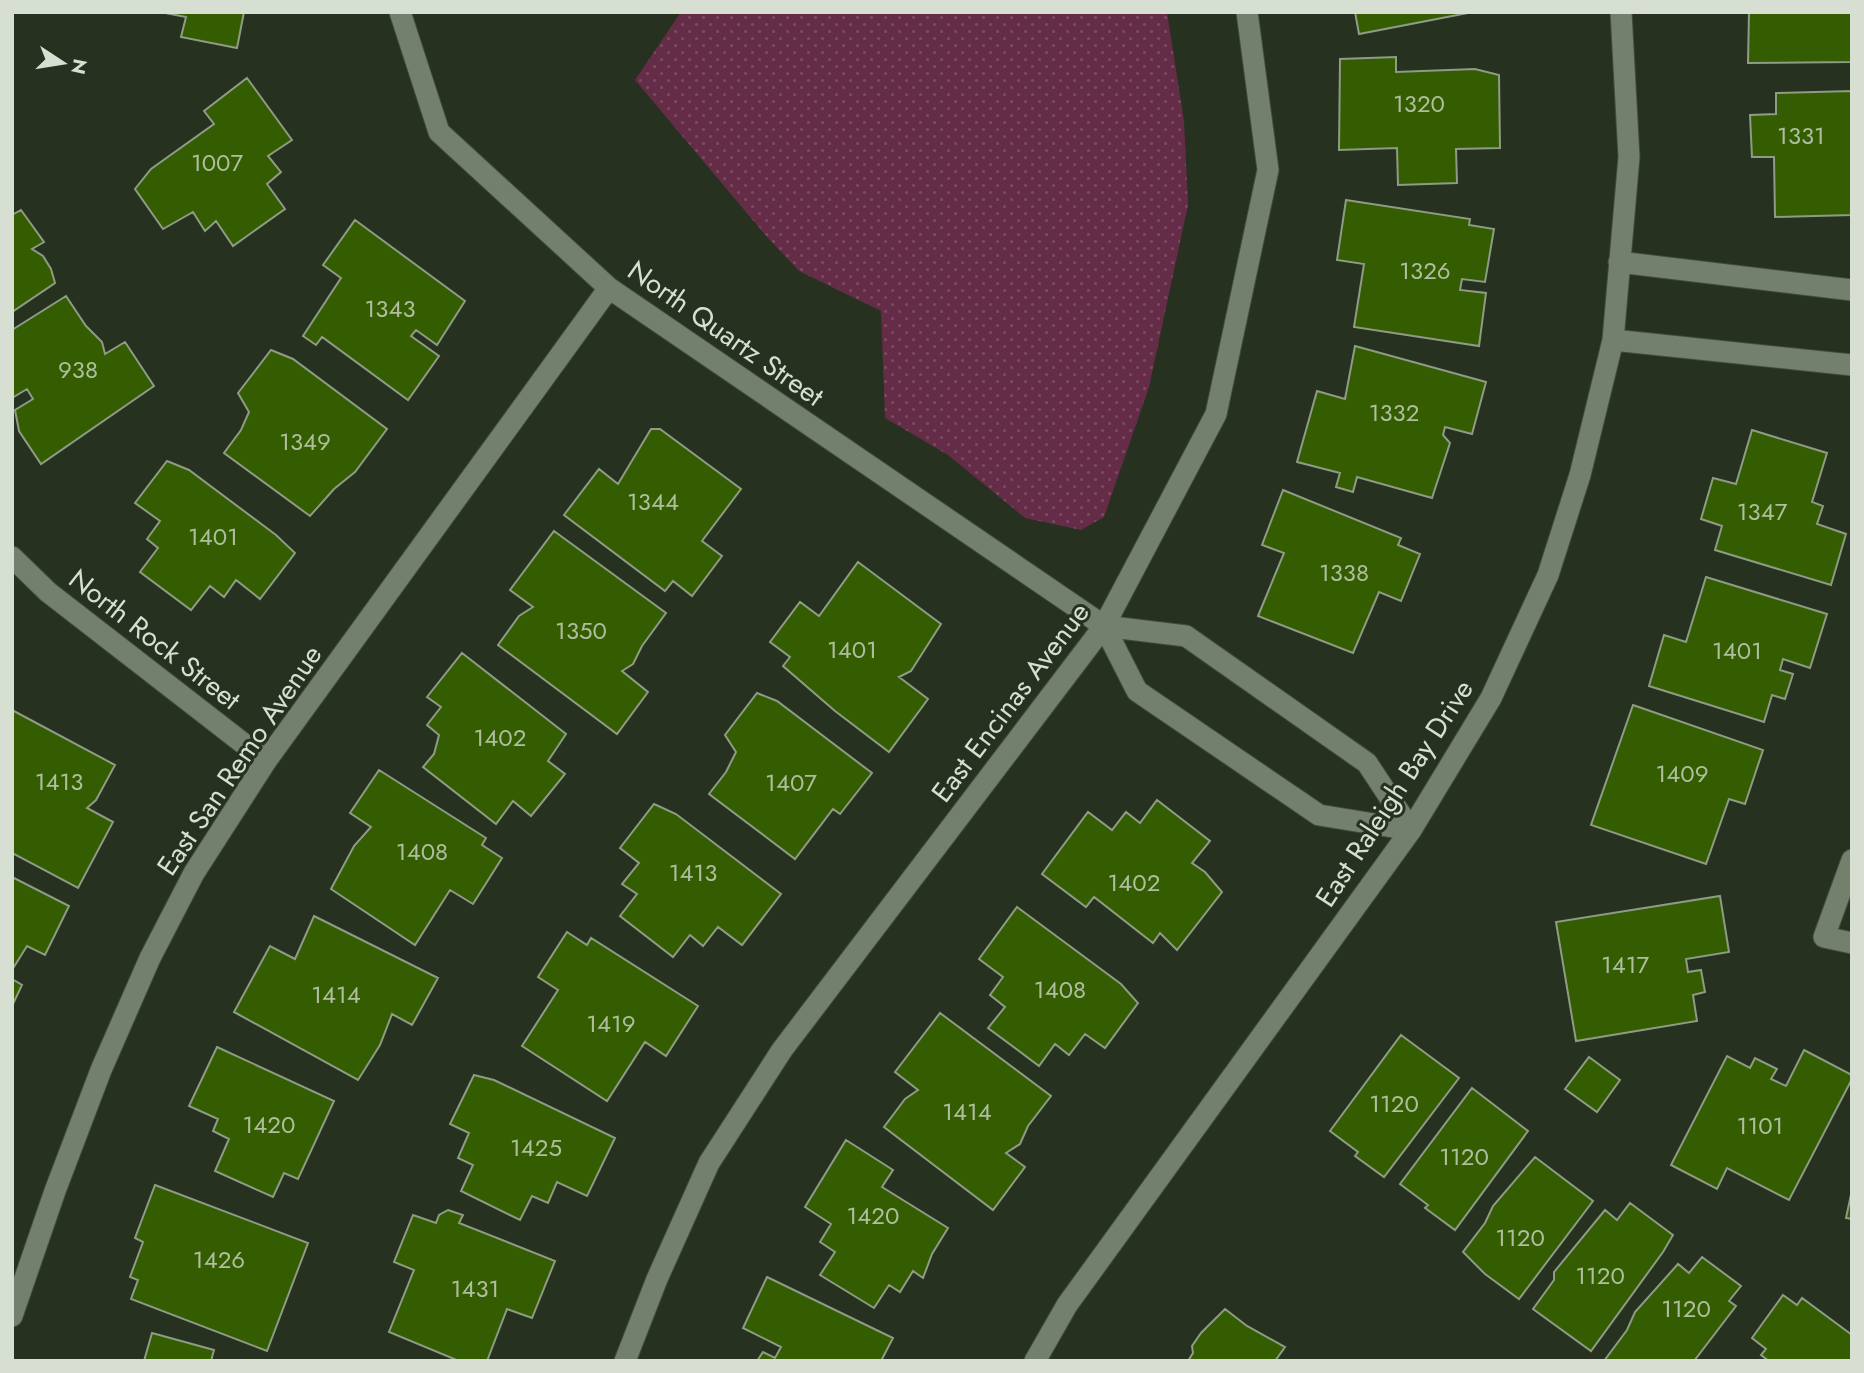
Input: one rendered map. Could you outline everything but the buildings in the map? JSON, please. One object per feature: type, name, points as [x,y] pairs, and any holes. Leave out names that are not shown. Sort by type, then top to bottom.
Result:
[{"type":"street","name":"North Quartz Street","points":[[400,12],[439,132],[609,288],[1104,626],[1186,636],[1367,762],[1411,830]]},
{"type":"street","name":"East Encinas Avenue","points":[[625,1361],[657,1279],[709,1163],[782,1050],[1104,626],[1216,414],[1268,170],[1247,12]]},
{"type":"street","name":"East Raleigh Bay Drive","points":[[1035,1361],[1067,1305],[1411,830],[1492,698],[1548,575],[1580,475],[1613,340],[1629,157],[1621,12]]},
{"type":"street","points":[[1619,262],[1852,290]]},
{"type":"street","name":"East San Remo Avenue","points":[[12,1316],[96,1083],[150,958],[194,873],[266,761],[609,288]]},
{"type":"street","points":[[1613,340],[1852,365]]},
{"type":"street","name":"North Rock Street","points":[[12,557],[48,592],[266,761]]},
{"type":"street","name":"North Quartz Street","points":[[1104,626],[1137,691],[1319,815],[1411,830]]},
{"type":"street","points":[[1852,860],[1824,937],[1852,943]]},
{"type":"shaded area","points":[[681,12],[1167,12],[1184,121],[1188,205],[1149,387],[1104,517],[1081,530],[1025,518],[948,455],[885,418],[881,311],[799,271],[766,236],[635,80]]}]
